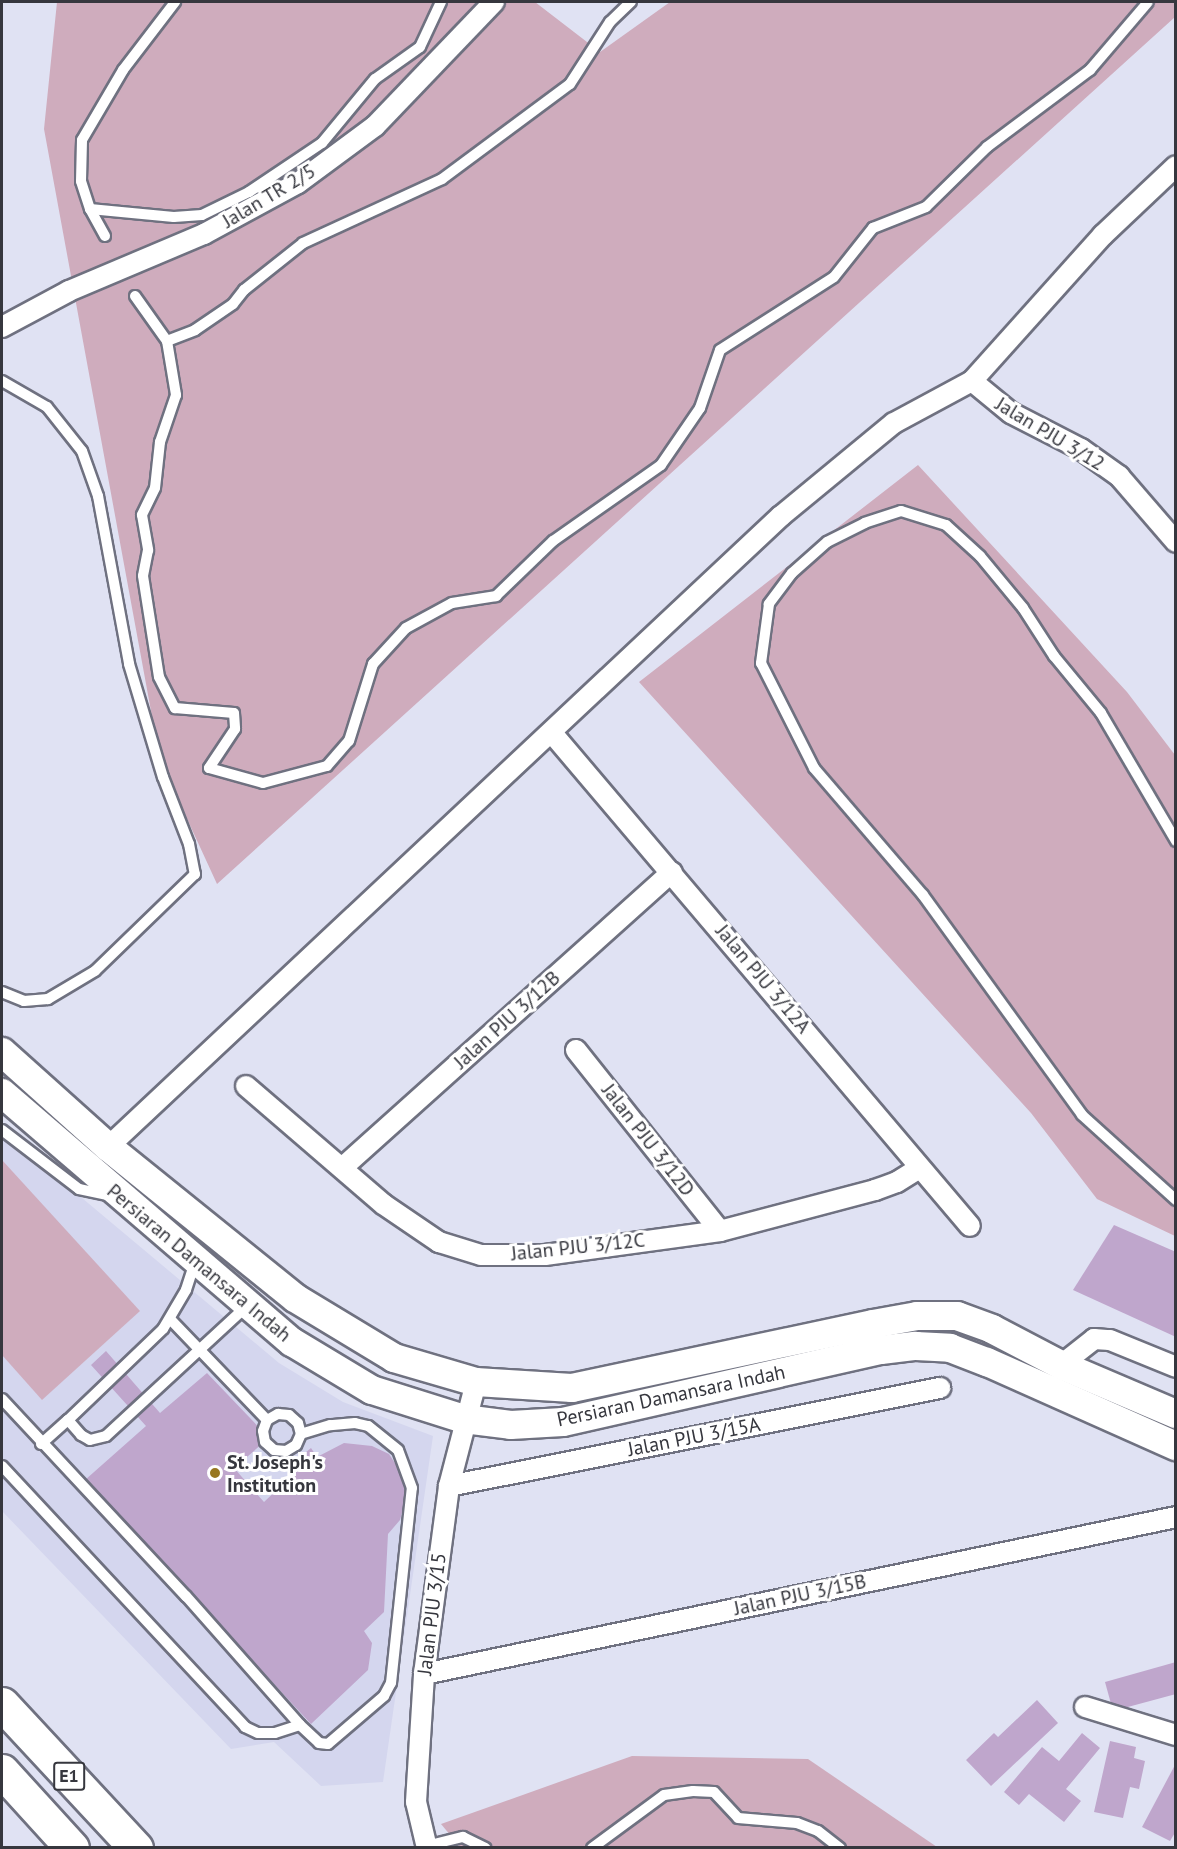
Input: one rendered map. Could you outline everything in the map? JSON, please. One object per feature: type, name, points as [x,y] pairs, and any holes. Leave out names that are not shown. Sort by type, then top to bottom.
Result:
[{"type":"highway","name":"E1","points":[[2,1704],[136,1848]]},
{"type":"highway","name":"E1","points":[[2,1771],[72,1848]]},
{"type":"main road","name":"Persiaran Damansara Indah","points":[[2,1052],[108,1147],[295,1298],[394,1358],[476,1382],[572,1388],[917,1316],[966,1319],[992,1329],[1061,1365],[1176,1414]]},
{"type":"main road","name":"Persiaran Damansara Indah","points":[[2,1093],[247,1306],[340,1374],[372,1390],[464,1419],[511,1425],[563,1422],[881,1350],[916,1346],[950,1348],[987,1362],[1176,1446]]},
{"type":"street","name":"Jalan TR 2/5","points":[[2,327],[69,291],[204,234],[298,183],[375,126],[494,2]]},
{"type":"street","points":[[108,1147],[552,733],[695,596],[852,457],[916,408],[972,381],[1102,235],[1176,166]]},
{"type":"street","name":"Jalan PJU 3/12","points":[[972,381],[1011,413],[1081,449],[1119,476],[1176,542]]},
{"type":"street","name":"Jalan PJU 3/12A","points":[[552,733],[672,872],[970,1227]]},
{"type":"street","name":"Jalan PJU 3/12B","points":[[342,1168],[672,872]]},
{"type":"street","name":"Jalan PJU 3/12D","points":[[576,1050],[720,1231]]},
{"type":"street","name":"Jalan PJU 3/12C","points":[[246,1086],[383,1204],[439,1242],[481,1255],[545,1255],[720,1231],[875,1190],[919,1168]]},
{"type":"street","points":[[1061,1365],[1095,1339],[1110,1340],[1176,1367]]},
{"type":"street","name":"Jalan PJU 3/15","points":[[427,1847],[416,1802],[424,1674],[449,1486],[464,1419],[476,1382]]},
{"type":"street","name":"Jalan PJU 3/15A","points":[[449,1486],[940,1388]]},
{"type":"street","name":"Jalan PJU 3/15B","points":[[424,1674],[1176,1517]]},
{"type":"street","points":[[1085,1707],[1176,1735]]},
{"type":"lane","points":[[105,236],[90,209],[81,182],[82,140],[123,69],[175,2]]},
{"type":"lane","points":[[90,209],[174,217],[202,215],[249,192],[322,143],[375,79],[420,47],[441,2]]},
{"type":"lane","points":[[167,341],[195,330],[232,304],[244,290],[303,243],[442,179],[570,84],[610,22],[631,2]]},
{"type":"lane","points":[[135,296],[167,341],[177,395],[160,442],[155,488],[142,515],[148,550],[143,576],[159,677],[175,708],[234,713],[235,729],[209,768],[263,783],[327,766],[349,741],[373,664],[406,627],[452,603],[496,596],[553,541],[661,465],[700,408],[720,350],[834,278],[873,228],[926,207],[987,147],[1090,70],[1148,2]]},
{"type":"lane","points":[[2,381],[47,407],[82,451],[98,496],[129,664],[163,777],[189,844],[195,874],[95,971],[48,999],[24,1001],[2,992]]},
{"type":"lane","points":[[1176,841],[1101,713],[980,556],[946,525],[902,511],[865,523],[827,542],[792,573],[769,604],[761,663],[814,768],[923,895],[1082,1115],[1176,1200]]},
{"type":"lane","points":[[2,1130],[79,1189],[120,1197]]},
{"type":"lane","points":[[41,1444],[171,1320],[195,1262]]},
{"type":"lane","points":[[68,1419],[90,1440],[106,1436],[247,1306]]},
{"type":"lane","points":[[171,1320],[202,1348],[267,1420]]},
{"type":"lane","points":[[2,1399],[41,1444],[186,1596],[300,1725],[319,1743],[328,1744],[384,1696],[391,1683],[412,1488],[398,1450],[368,1426],[355,1422],[330,1425],[301,1434]]},
{"type":"lane","points":[[278,1414],[289,1415],[298,1422],[301,1434],[296,1445],[286,1451],[274,1450],[266,1442],[263,1431],[267,1420],[278,1414]]},
{"type":"lane","points":[[2,1466],[245,1727],[258,1733],[275,1733],[300,1725]]},
{"type":"lane","points":[[592,1848],[664,1795],[693,1791],[714,1792],[738,1818],[797,1823],[818,1831],[840,1848]]},
{"type":"lane","points":[[427,1847],[463,1836],[486,1848]]},
{"type":"shaded area","points":[[57,2],[535,2],[600,52],[670,2],[1175,2],[1175,17],[217,884],[160,760],[44,129]]},
{"type":"shaded area","points":[[918,465],[1127,692],[1175,755],[1175,1236],[1097,1199],[1031,1113],[639,682]]},
{"type":"shaded area","name":"St. Joseph's Institution","points":[[2,1131],[279,1363],[343,1402],[433,1436],[383,1782],[321,1786],[274,1742],[231,1749],[2,1511]]},
{"type":"shaded area","points":[[2,1160],[140,1311],[42,1400],[2,1355]]},
{"type":"shaded area","points":[[632,1756],[808,1759],[937,1847],[461,1848],[441,1824]]},
{"type":"building","points":[[1114,1225],[1176,1252],[1176,1337],[1073,1290]]},
{"type":"building","points":[[106,1351],[160,1413],[207,1373],[269,1438],[234,1468],[264,1502],[299,1469],[294,1462],[311,1448],[317,1457],[344,1443],[372,1446],[389,1454],[402,1474],[406,1498],[400,1520],[388,1534],[384,1612],[364,1631],[372,1643],[368,1670],[311,1724],[85,1480],[146,1426],[91,1365]]},
{"type":"building","points":[[1176,1662],[1176,1694],[1113,1711],[1105,1682]]},
{"type":"building","points":[[1037,1700],[1058,1723],[991,1786],[966,1760],[994,1733],[998,1737]]},
{"type":"building","points":[[1082,1733],[1100,1748],[1066,1789],[1081,1801],[1064,1822],[1029,1794],[1019,1805],[1004,1792],[1042,1747],[1059,1761]]},
{"type":"building","points":[[1110,1741],[1136,1747],[1134,1758],[1145,1761],[1139,1789],[1130,1787],[1123,1818],[1094,1812]]},
{"type":"building","points":[[1176,1763],[1176,1831],[1170,1841],[1142,1827]]},
{"type":"place","name":"St. Joseph's Institution","points":[[215,1473]]}]
